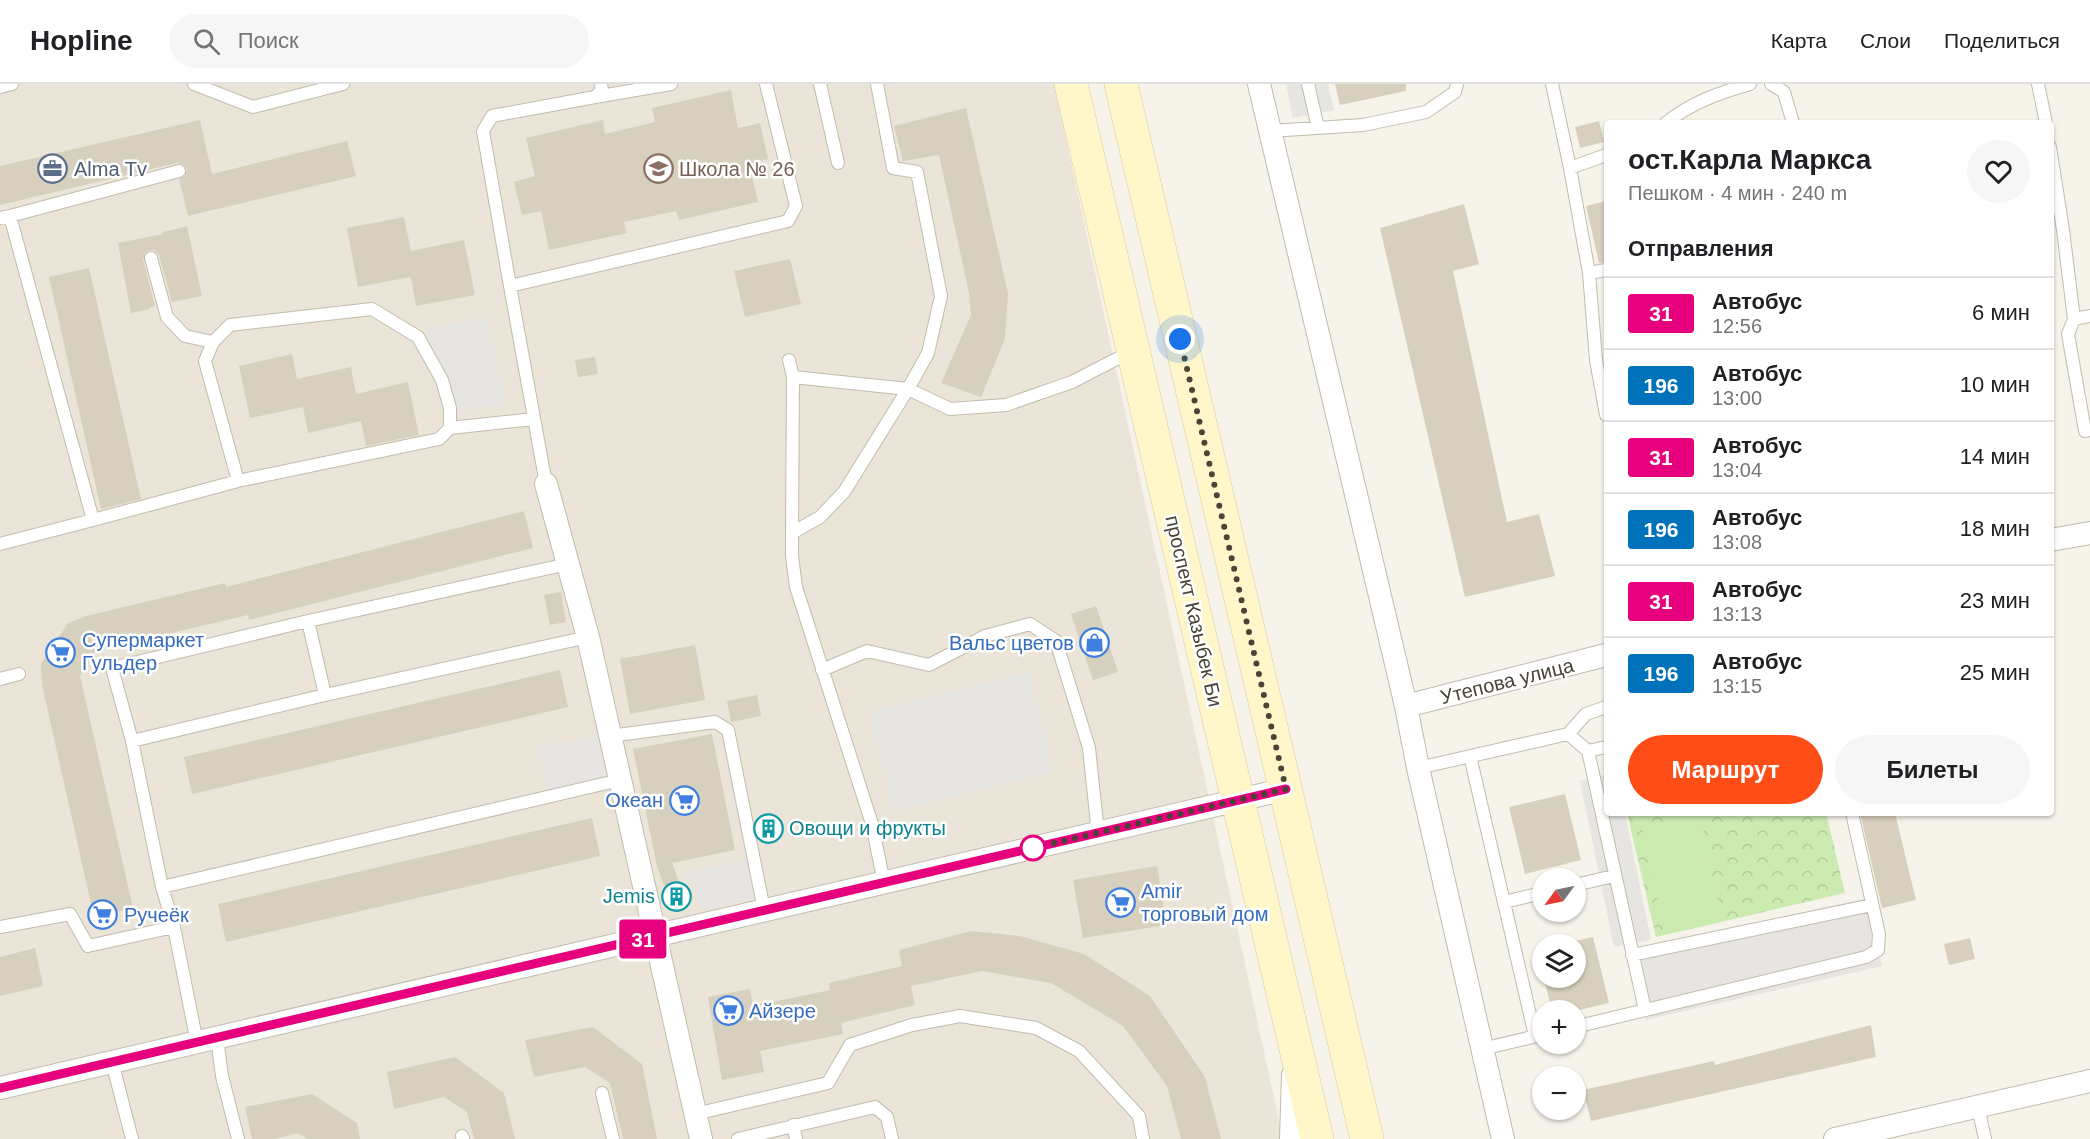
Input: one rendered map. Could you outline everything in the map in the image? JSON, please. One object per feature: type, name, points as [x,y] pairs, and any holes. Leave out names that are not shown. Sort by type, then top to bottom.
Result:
[{"type":"street","name":"проспект Казыбек Би","points":[[1071,84],[1317,1139]]},
{"type":"street","points":[[1121,84],[1367,1139]]},
{"type":"street","points":[[1259,84],[1406,706],[1418,768],[1503,1139]]},
{"type":"street","points":[[546,484],[588,637],[701,1139]]},
{"type":"street","points":[[2054,539],[2090,533]]},
{"type":"street","name":"Утепова улица","points":[[1406,706],[1604,656]]},
{"type":"street","points":[[0,1088],[1286,789]]},
{"type":"street","points":[[1291,1139],[1294,1040]]},
{"type":"street","points":[[1835,1139],[2090,1081]]},
{"type":"lane","points":[[0,87],[12,84]]},
{"type":"lane","points":[[194,84],[253,107],[343,84]]},
{"type":"lane","points":[[595,97],[602,90],[601,84]]},
{"type":"lane","points":[[546,484],[483,131],[492,116],[671,84]]},
{"type":"lane","points":[[510,286],[788,221],[796,206],[766,84]]},
{"type":"lane","points":[[820,84],[838,163]]},
{"type":"lane","points":[[792,533],[820,517],[844,492],[928,353],[941,296],[917,172],[893,168],[877,84]]},
{"type":"lane","points":[[1308,84],[1318,128]]},
{"type":"lane","points":[[1269,131],[1363,124],[1426,112],[1455,92],[1457,84]]},
{"type":"lane","points":[[1552,84],[1589,273],[1596,360],[1604,404]]},
{"type":"lane","points":[[1670,120],[1683,110],[1714,94],[1750,84]]},
{"type":"lane","points":[[1771,84],[1784,92],[1791,120]]},
{"type":"lane","points":[[2038,84],[2045,120]]},
{"type":"lane","points":[[1570,168],[1604,156]]},
{"type":"lane","points":[[93,520],[5,217],[179,171]]},
{"type":"lane","points":[[2054,173],[2074,319],[2068,334],[2085,431],[2090,430]]},
{"type":"lane","points":[[151,258],[167,316],[185,336],[213,342]]},
{"type":"lane","points":[[1589,273],[1604,270]]},
{"type":"lane","points":[[238,481],[205,361],[213,342],[230,325],[372,309],[418,337],[442,380],[450,408],[450,428]]},
{"type":"lane","points":[[2074,319],[2090,316]]},
{"type":"lane","points":[[793,377],[908,389],[950,409],[1006,405],[1072,382],[1133,350]]},
{"type":"lane","points":[[789,360],[793,377],[792,556],[796,587],[872,824],[884,883]]},
{"type":"lane","points":[[0,544],[238,481],[439,439],[450,428],[534,418]]},
{"type":"lane","points":[[238,1139],[222,1076],[207,1040],[162,887],[132,741],[112,668],[308,621],[568,564]]},
{"type":"lane","points":[[308,621],[325,695]]},
{"type":"lane","points":[[822,670],[867,651],[929,665],[985,636],[1030,624],[1056,641],[1089,748],[1098,833]]},
{"type":"lane","points":[[132,741],[325,695],[588,637]]},
{"type":"lane","points":[[0,679],[19,674]]},
{"type":"lane","points":[[1418,768],[1568,734],[1586,714],[1604,708]]},
{"type":"lane","points":[[610,736],[715,722],[728,730],[764,910]]},
{"type":"lane","points":[[1568,734],[1588,751],[1645,1010]]},
{"type":"lane","points":[[1588,751],[1604,747]]},
{"type":"lane","points":[[1470,756],[1532,1012]]},
{"type":"lane","points":[[162,887],[620,780]]},
{"type":"lane","points":[[1586,1024],[1866,957],[1878,950],[1879,934],[1853,816]]},
{"type":"lane","points":[[1586,882],[1614,876]]},
{"type":"lane","points":[[1504,902],[1532,895]]},
{"type":"lane","points":[[1632,955],[1872,905]]},
{"type":"lane","points":[[0,927],[70,914],[88,946],[174,927]]},
{"type":"lane","points":[[695,1114],[828,1083],[850,1045],[912,1025],[960,1016],[1036,1028],[1079,1051],[1138,1116],[1143,1139]]},
{"type":"lane","points":[[1482,1049],[1532,1036]]},
{"type":"lane","points":[[112,1062],[132,1139]]},
{"type":"lane","points":[[602,1093],[613,1139]]},
{"type":"lane","points":[[738,1139],[875,1107],[888,1117],[892,1139]]},
{"type":"lane","points":[[1978,1107],[1985,1139]]},
{"type":"lane","points":[[793,1125],[796,1139]]},
{"type":"shaded area","points":[[0,84],[1054,84],[1283,1139],[0,1139]]},
{"type":"shaded area","points":[[1286,84],[1328,84],[1334,110],[1293,118]]},
{"type":"shaded area","points":[[489,318],[504,404],[442,414],[427,328]]},
{"type":"shaded area","points":[[1029,672],[1054,771],[893,810],[869,712]]},
{"type":"shaded area","points":[[597,736],[606,780],[547,791],[539,747]]},
{"type":"shaded area","points":[[1604,775],[1604,816],[1626,816],[1651,940],[1614,947],[1580,781]]},
{"type":"shaded area","points":[[745,859],[754,899],[700,910],[689,872]]},
{"type":"shaded area","points":[[1867,898],[1882,966],[1646,1020],[1631,951]]},
{"type":"green space","points":[[1628,816],[1827,816],[1845,893],[1656,937]]},
{"type":"green space","points":[[1687,816],[1701,816],[1722,922],[1665,934],[1642,826]]},
{"type":"building","points":[[1335,84],[1406,84],[1406,91],[1340,105]]},
{"type":"building","points":[[731,90],[738,128],[760,123],[768,159],[749,164],[758,202],[679,220],[676,211],[624,222],[627,233],[549,250],[541,211],[522,215],[514,182],[535,176],[526,138],[603,120],[605,134],[655,122],[652,108]]},
{"type":"building","points":[[966,108],[1008,293],[1005,339],[981,397],[941,383],[971,315],[969,293],[939,155],[903,161],[894,126]]},
{"type":"building","points":[[200,120],[212,174],[347,141],[356,176],[188,216],[179,179],[185,176],[187,169],[184,165],[177,163],[0,205],[0,166]]},
{"type":"building","points":[[1599,121],[1604,142],[1580,148],[1575,127]]},
{"type":"building","points":[[1604,202],[1604,262],[1599,263],[1586,206]]},
{"type":"building","points":[[1464,204],[1479,264],[1453,271],[1507,522],[1539,514],[1555,576],[1465,597],[1380,228]]},
{"type":"building","points":[[404,217],[411,251],[464,240],[475,295],[416,306],[411,277],[358,287],[347,228]]},
{"type":"building","points":[[187,226],[202,296],[172,302],[159,255],[154,250],[149,250],[145,253],[143,260],[155,306],[131,313],[118,243],[163,234],[163,232]]},
{"type":"building","points":[[790,259],[801,304],[745,317],[734,271]]},
{"type":"building","points":[[89,268],[141,499],[101,509],[49,277]]},
{"type":"building","points":[[292,354],[297,379],[351,367],[356,394],[408,382],[419,435],[366,446],[361,421],[308,433],[303,407],[250,418],[239,366]]},
{"type":"building","points":[[595,357],[598,374],[578,377],[575,360]]},
{"type":"building","points":[[524,511],[533,548],[249,620],[248,615],[95,651],[80,676],[133,908],[94,917],[42,685],[41,664],[68,623],[86,616],[225,583],[226,587]]},
{"type":"building","points":[[561,592],[566,622],[550,625],[544,595]]},
{"type":"building","name":"Вальс цветов","points":[[1096,606],[1118,672],[1093,680],[1071,614]]},
{"type":"building","points":[[695,645],[705,700],[630,714],[620,659]]},
{"type":"building","points":[[560,670],[568,707],[192,794],[184,757]]},
{"type":"building","points":[[757,695],[761,716],[731,722],[727,701]]},
{"type":"building","name":"Океан","points":[[712,734],[735,850],[672,863],[687,904],[672,909],[657,866],[633,749]]},
{"type":"building","points":[[1565,794],[1581,860],[1549,868],[1532,868],[1532,872],[1525,874],[1509,807]]},
{"type":"building","points":[[1861,816],[1896,816],[1916,900],[1882,908]]},
{"type":"building","points":[[592,818],[600,856],[226,942],[218,904]]},
{"type":"building","name":"Amir торговый дом","points":[[1157,866],[1167,925],[1083,938],[1073,880]]},
{"type":"building","points":[[971,931],[1020,936],[1084,954],[1150,996],[1205,1077],[1221,1139],[1181,1139],[1167,1086],[1123,1026],[1051,983],[982,971],[911,986],[915,1005],[841,1023],[843,1034],[760,1051],[764,1072],[722,1080],[708,997],[750,989],[753,1006],[830,990],[829,983],[902,966],[899,950]]},
{"type":"building","points":[[1593,937],[1609,1003],[1586,1008],[1586,1000],[1549,1000],[1546,988],[1586,988],[1586,939]]},
{"type":"building","points":[[1970,938],[1975,959],[1949,965],[1944,944]]},
{"type":"building","points":[[35,948],[43,986],[0,996],[0,957]]},
{"type":"building","points":[[1871,1025],[1876,1057],[1591,1121],[1586,1102],[1586,1089],[1714,1061],[1715,1065]]},
{"type":"building","points":[[593,1027],[642,1064],[657,1139],[623,1139],[610,1083],[585,1067],[534,1077],[525,1040]]},
{"type":"building","points":[[455,1057],[504,1093],[515,1139],[474,1139],[467,1112],[444,1097],[394,1109],[387,1072]]},
{"type":"building","points":[[312,1094],[357,1123],[360,1139],[307,1139],[298,1133],[275,1139],[252,1139],[245,1107]]},
{"type":"bus line","name":"31","points":[[0,1088],[1286,789]]},
{"type":"place","name":"Alma Tv","points":[[53,169]]},
{"type":"place","name":"Школа № 26","points":[[658,169]]},
{"type":"place","name":"Вальс цветов","points":[[1095,643]]},
{"type":"place","name":"Супермаркет Гульдер","points":[[61,652]]},
{"type":"place","name":"Океан","points":[[684,800]]},
{"type":"place","name":"Овощи и фрукты","points":[[768,828]]},
{"type":"place","name":"Jemis","points":[[676,896]]},
{"type":"place","name":"Amir торговый дом","points":[[1120,902]]},
{"type":"place","name":"Ручеёк","points":[[103,915]]},
{"type":"place","name":"Айзере","points":[[728,1011]]},
{"type":"route","points":[[1033,848],[1286,789],[1180,339]]}]
